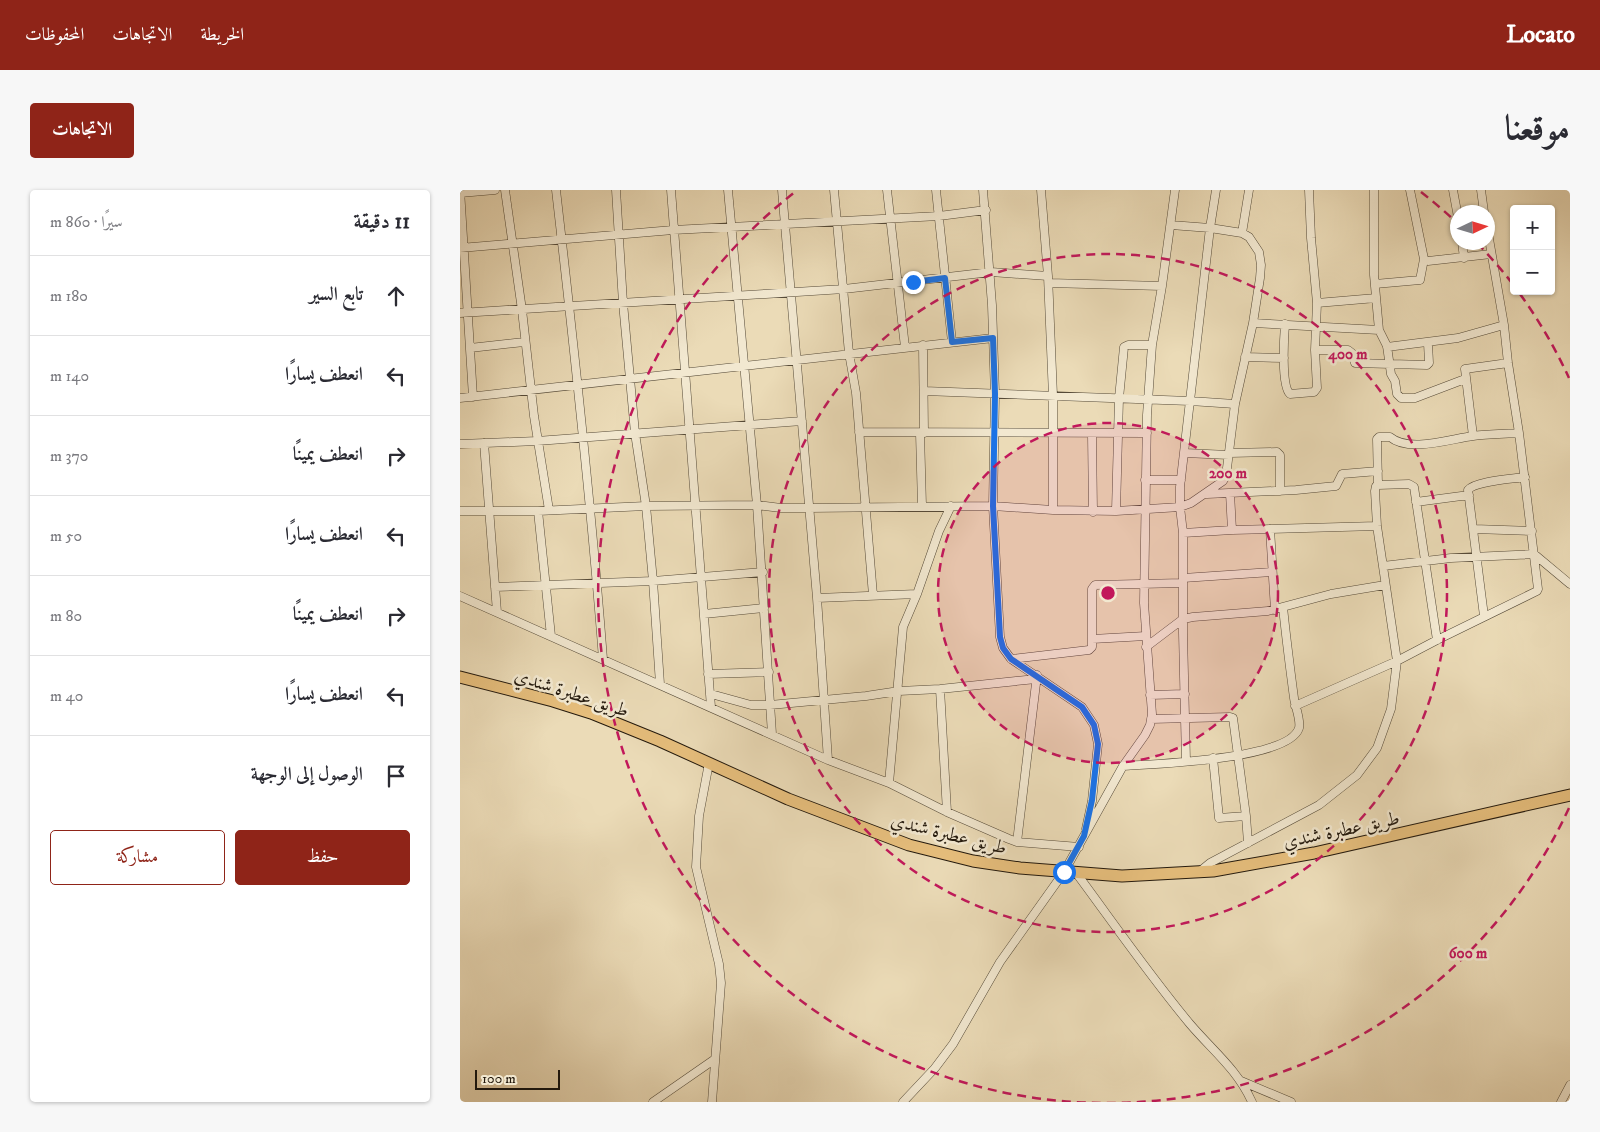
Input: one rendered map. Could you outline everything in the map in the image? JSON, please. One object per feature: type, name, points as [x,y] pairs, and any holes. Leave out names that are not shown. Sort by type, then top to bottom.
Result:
[{"type":"highway","name":"طريق عطبرة شندي","points":[[460,677],[553,701],[591,713],[660,741],[788,798],[908,845],[973,861],[1020,868],[1077,874],[1138,875],[1213,871],[1280,860],[1570,796]]},
{"type":"street","points":[[473,397],[469,313],[462,248],[460,192],[495,190]]},
{"type":"street","points":[[504,190],[522,310],[524,342],[537,441],[549,510]]},
{"type":"street","points":[[556,190],[578,384],[603,659]]},
{"type":"street","points":[[616,190],[623,303],[635,433],[646,506],[660,684]]},
{"type":"street","points":[[671,190],[711,707]]},
{"type":"street","points":[[728,190],[736,295],[757,505],[772,734]]},
{"type":"street","points":[[782,190],[795,360],[817,598],[828,760]]},
{"type":"street","points":[[834,190],[849,353],[856,393],[873,595]]},
{"type":"street","points":[[887,190],[905,347]]},
{"type":"street","points":[[936,190],[952,342]]},
{"type":"street","points":[[983,190],[991,272],[995,394],[993,506],[1000,637],[1003,648],[1011,659],[1082,707],[1094,725],[1098,744],[1092,800],[1084,836]]},
{"type":"street","points":[[1041,190],[1049,279],[1054,433],[1054,510]]},
{"type":"street","points":[[903,1102],[935,1068],[954,1044],[1000,962],[1064,872],[1123,766],[1150,725],[1144,583],[1144,510],[1148,399],[1152,345],[1175,190]]},
{"type":"street","points":[[1186,761],[1181,480],[1216,190]]},
{"type":"street","points":[[1242,233],[1249,190]]},
{"type":"street","points":[[1284,324],[1284,358],[1288,393],[1314,392],[1317,388],[1315,350],[1318,302],[1311,238],[1309,190]]},
{"type":"street","points":[[1374,190],[1375,284],[1379,330],[1387,347],[1389,365],[1396,383],[1397,394],[1401,398],[1415,398],[1465,379]]},
{"type":"street","points":[[1375,284],[1420,280],[1424,258],[1410,190]]},
{"type":"street","points":[[1453,190],[1456,205]]},
{"type":"street","points":[[1481,190],[1483,205]]},
{"type":"street","points":[[462,248],[674,230],[939,216],[986,210]]},
{"type":"street","points":[[460,511],[538,511],[646,506],[757,505],[781,508],[993,506],[1116,512],[1180,507],[1191,503],[1224,481],[1226,476],[1235,404],[1253,323],[1261,265],[1259,252],[1255,245],[1249,237],[1242,233],[1171,225]]},
{"type":"street","points":[[1463,250],[1464,258]]},
{"type":"street","points":[[1295,706],[1398,661],[1484,616],[1537,591],[1539,586],[1519,433],[1504,325],[1490,250]]},
{"type":"street","points":[[1424,258],[1428,261],[1491,254]]},
{"type":"street","points":[[460,313],[844,289],[991,272],[1049,279],[1162,286]]},
{"type":"street","points":[[1318,302],[1376,298]]},
{"type":"street","points":[[1253,323],[1379,330]]},
{"type":"street","points":[[1387,347],[1458,338],[1504,325]]},
{"type":"street","points":[[460,398],[923,344],[993,338]]},
{"type":"street","points":[[470,348],[524,342]]},
{"type":"street","points":[[1315,350],[1348,350],[1352,353],[1355,363],[1389,365],[1429,364],[1428,343]]},
{"type":"street","points":[[922,506],[923,344]]},
{"type":"street","points":[[1116,512],[1119,398],[1124,347],[1128,345],[1152,345]]},
{"type":"street","points":[[1245,357],[1284,358]]},
{"type":"street","points":[[1473,436],[1465,369],[1508,363]]},
{"type":"street","points":[[924,391],[1235,404]]},
{"type":"street","points":[[460,444],[537,441],[802,421]]},
{"type":"street","points":[[859,432],[1147,434]]},
{"type":"street","points":[[1199,872],[1210,863],[1319,805],[1357,775],[1377,748],[1391,709],[1398,661],[1377,526],[1375,491],[1378,485],[1377,439],[1379,437],[1390,437],[1395,441],[1418,444],[1473,436],[1519,433]]},
{"type":"street","points":[[1092,434],[1093,512]]},
{"type":"street","points":[[484,443],[498,612]]},
{"type":"street","points":[[1185,453],[1278,452],[1280,454],[1280,491]]},
{"type":"street","points":[[1205,494],[1280,491],[1336,486],[1342,474],[1378,472]]},
{"type":"street","points":[[1484,616],[1468,490],[1471,487],[1496,481],[1525,477]]},
{"type":"street","points":[[1146,480],[1181,480]]},
{"type":"street","points":[[1378,485],[1412,484],[1414,487],[1437,640]]},
{"type":"street","points":[[1230,493],[1232,530]]},
{"type":"street","points":[[1416,502],[1469,495]]},
{"type":"street","points":[[890,784],[903,627],[917,594],[939,531],[951,506]]},
{"type":"street","points":[[538,511],[552,636]]},
{"type":"street","points":[[1183,533],[1377,526]]},
{"type":"street","points":[[1123,766],[1238,756],[1273,747],[1293,736],[1300,727],[1272,572],[1270,529]]},
{"type":"street","points":[[1474,529],[1532,531]]},
{"type":"street","points":[[1383,566],[1425,560],[1534,554],[1570,584]]},
{"type":"street","points":[[495,587],[653,581],[762,572]]},
{"type":"street","points":[[1011,659],[1089,650],[1092,647],[1092,590],[1095,585],[1144,583],[1272,572]]},
{"type":"street","points":[[1146,647],[1183,619],[1279,608],[1331,594],[1385,585]]},
{"type":"street","points":[[817,598],[917,594]]},
{"type":"street","points":[[460,596],[828,760],[890,784],[947,812],[1017,842],[1078,847]]},
{"type":"street","points":[[704,614],[764,608]]},
{"type":"street","points":[[1092,639],[1146,636]]},
{"type":"street","points":[[708,674],[769,672]]},
{"type":"street","points":[[711,694],[751,706],[898,691],[940,689],[1036,677]]},
{"type":"street","points":[[1017,842],[1036,677]]},
{"type":"street","points":[[940,689],[947,812]]},
{"type":"street","points":[[1150,695],[1185,694]]},
{"type":"street","points":[[1151,719],[1233,718],[1248,842]]},
{"type":"street","points":[[1213,758],[1219,818],[1246,816]]},
{"type":"street","points":[[709,763],[700,816],[696,866],[721,983],[712,1102]]},
{"type":"street","points":[[1077,874],[1191,1024],[1233,1069],[1252,1102]]},
{"type":"street","points":[[653,1102],[715,1059]]},
{"type":"street","points":[[1241,1081],[1291,1102]]},
{"type":"street","points":[[1561,1102],[1570,1085]]},
{"type":"route","points":[[913,282],[945,278],[952,342],[993,338],[995,394],[993,506],[1000,637],[1003,648],[1011,659],[1020,666],[1082,707],[1094,725],[1098,744],[1092,800],[1084,836],[1064,872]]}]
